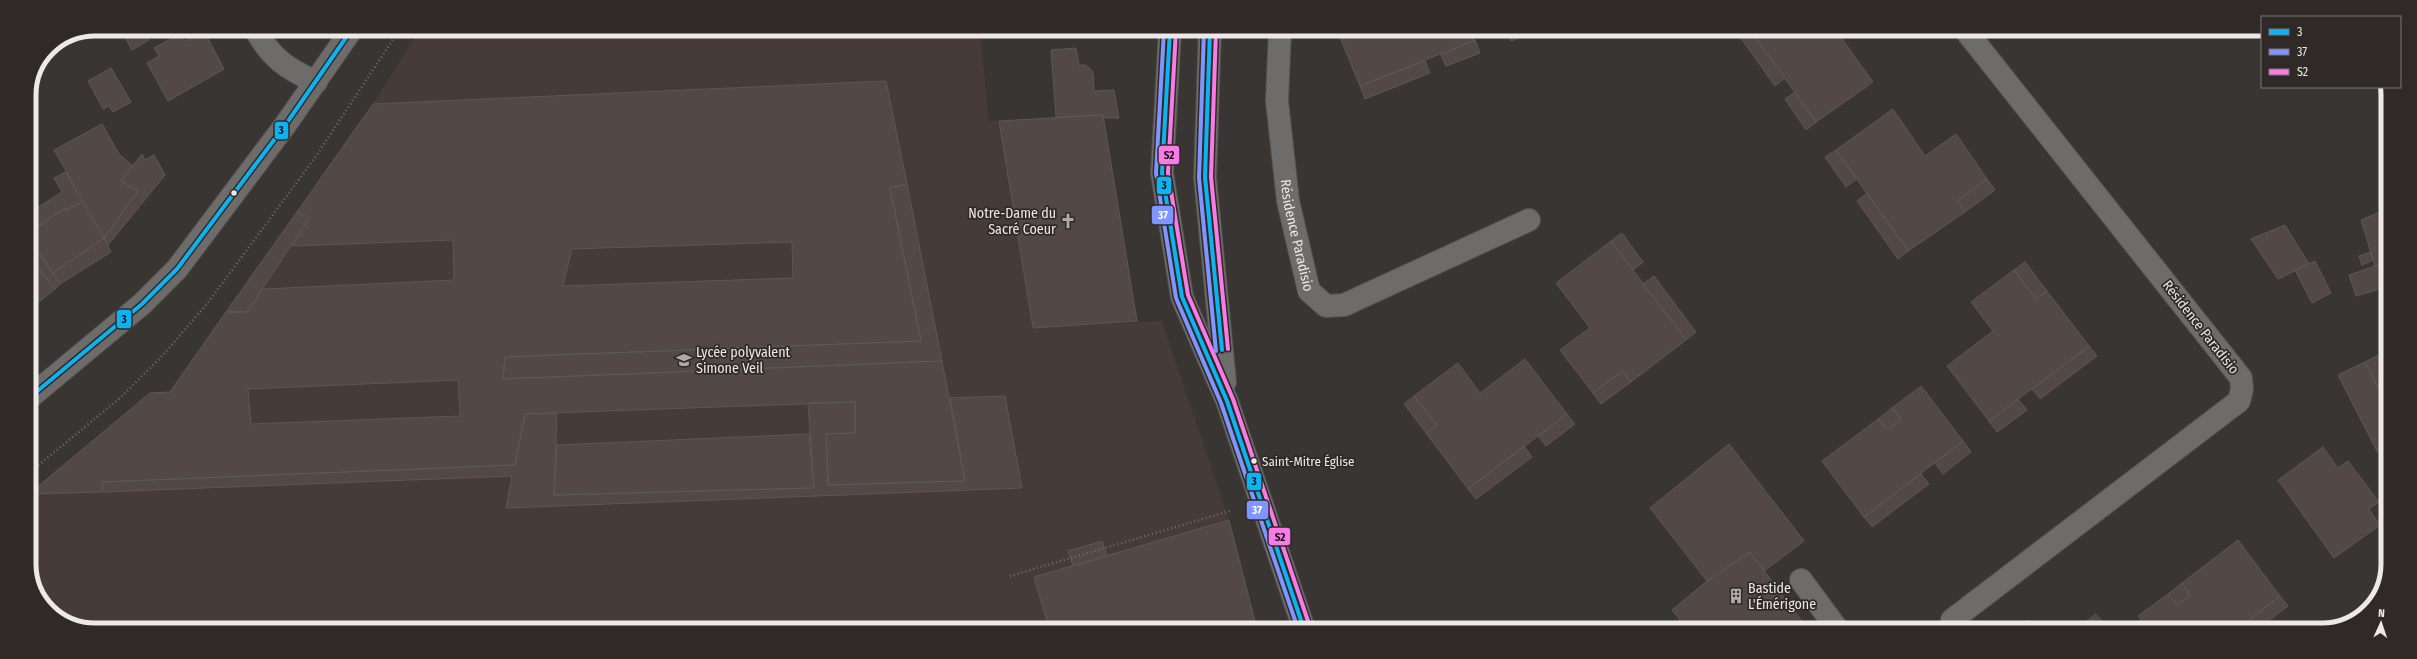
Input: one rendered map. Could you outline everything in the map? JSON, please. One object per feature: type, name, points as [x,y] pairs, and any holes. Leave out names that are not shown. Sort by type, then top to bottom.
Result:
[{"type":"street","points":[[259,36],[263,44],[289,70],[316,82]]},
{"type":"street","points":[[36,392],[142,304],[177,269],[316,82],[347,36]]},
{"type":"street","points":[[1170,36],[1162,173],[1182,297],[1227,401],[1277,543],[1302,623]]},
{"type":"street","points":[[1210,36],[1206,177],[1227,401]]},
{"type":"street","name":"Résidence Paradisio","points":[[1280,36],[1277,101],[1288,201],[1309,292],[1326,306],[1344,305],[1529,220]]},
{"type":"street","name":"Résidence Paradisio","points":[[1952,620],[2239,401],[2242,389],[2241,378],[1970,36]]},
{"type":"street","points":[[1801,580],[1833,623]]},
{"type":"path","points":[[36,467],[120,398],[162,356],[207,304],[314,159],[395,36]]},
{"type":"path","points":[[1010,576],[1215,516]]},
{"type":"shaded area","name":"Lycée polyvalent Simone Veil","points":[[416,36],[981,36],[989,121],[999,121],[1033,328],[1162,321],[1229,520],[1255,623],[95,623],[80,621],[62,613],[48,600],[37,576],[36,489],[150,393],[170,392],[373,104]]},
{"type":"building","points":[[147,36],[149,40],[132,50],[125,37]]},
{"type":"building","points":[[176,36],[181,36],[185,41],[194,36],[207,36],[224,69],[168,101],[147,63],[159,56],[154,48]]},
{"type":"building","points":[[1339,36],[1473,36],[1475,40],[1360,86]]},
{"type":"building","points":[[1509,36],[1524,36],[1511,41]]},
{"type":"building","points":[[1740,36],[1755,36],[1785,78],[1775,86]]},
{"type":"building","points":[[1755,36],[1840,36],[1873,82],[1816,122]]},
{"type":"building","points":[[1475,40],[1480,53],[1446,66],[1441,55]]},
{"type":"building","points":[[1076,48],[1079,65],[1086,65],[1093,72],[1094,91],[1114,90],[1119,118],[1103,118],[1103,115],[1056,117],[1051,50]]},
{"type":"building","points":[[1425,61],[1430,73],[1365,99],[1360,86]]},
{"type":"building","points":[[111,68],[131,102],[113,112],[109,106],[103,109],[88,81]]},
{"type":"building","points":[[886,81],[907,184],[890,188],[921,341],[505,357],[503,379],[942,361],[965,481],[828,485],[826,434],[855,433],[855,402],[525,414],[515,465],[102,482],[103,492],[36,494],[36,488],[150,393],[170,392],[226,312],[247,312],[263,289],[454,280],[453,240],[292,246],[309,218],[297,212],[373,104]],"holes":[[[792,242],[793,278],[563,286],[572,249]],[[458,380],[460,416],[251,424],[248,389]]]},
{"type":"building","points":[[1795,92],[1816,122],[1806,130],[1785,99]]},
{"type":"building","points":[[1893,109],[1925,156],[1956,134],[1987,179],[1957,201],[1965,212],[1908,251],[1836,150]]},
{"type":"building","name":"Notre-Dame du Sacré Coeur","points":[[1103,115],[1137,321],[1033,328],[999,121]]},
{"type":"building","points":[[102,124],[119,154],[133,166],[121,181],[138,191],[104,238],[54,150]]},
{"type":"building","points":[[1836,150],[1857,179],[1846,187],[1825,157]]},
{"type":"building","points":[[142,154],[145,160],[154,155],[165,175],[108,245],[104,238],[138,191],[121,181]]},
{"type":"building","points":[[66,172],[82,202],[66,210],[65,208],[36,227],[36,209],[62,192],[54,178]]},
{"type":"building","points":[[1987,179],[1995,190],[1965,212],[1957,201]]},
{"type":"building","points":[[907,184],[942,361],[503,379],[505,357],[921,341],[890,188]]},
{"type":"building","points":[[1867,193],[1908,251],[1898,259],[1857,201]]},
{"type":"building","points":[[82,202],[104,238],[53,273],[36,249],[36,227],[65,208],[66,210]]},
{"type":"building","points":[[297,212],[308,220],[247,312],[226,312]]},
{"type":"building","points":[[2381,212],[2381,264],[2375,266],[2361,220]]},
{"type":"building","points":[[2285,225],[2309,264],[2278,279],[2251,239]]},
{"type":"building","points":[[1622,233],[1643,262],[1633,270],[1611,241]]},
{"type":"building","points":[[104,238],[111,252],[60,284],[53,273]]},
{"type":"building","points":[[1611,241],[1686,340],[1631,382],[1623,371],[1593,393],[1560,350],[1590,328],[1556,283]]},
{"type":"building","points":[[36,249],[60,284],[55,289],[36,265]]},
{"type":"building","points":[[2370,252],[2373,260],[2362,265],[2359,256]]},
{"type":"building","points":[[2315,261],[2331,293],[2312,303],[2295,270]]},
{"type":"building","points":[[2025,262],[2047,291],[2036,299],[2014,270]]},
{"type":"building","points":[[2381,264],[2381,289],[2356,296],[2349,275]]},
{"type":"building","points":[[36,265],[55,289],[36,304]]},
{"type":"building","points":[[2014,270],[2036,299],[2047,291],[2089,346],[1989,421],[1947,366],[1993,331],[1971,302]]},
{"type":"building","points":[[1654,276],[1696,332],[1686,340],[1643,284]]},
{"type":"building","points":[[2089,346],[2097,356],[2040,399],[2032,389]]},
{"type":"building","points":[[2381,354],[2381,393],[2365,362]]},
{"type":"building","points":[[1525,359],[1567,414],[1468,489],[1426,433],[1437,425],[1414,396],[1458,363],[1480,393]]},
{"type":"building","points":[[2365,362],[2381,393],[2381,452],[2378,453],[2338,375]]},
{"type":"building","points":[[1623,371],[1631,382],[1601,404],[1593,393]]},
{"type":"building","points":[[1921,386],[1963,441],[1864,517],[1822,461],[1878,419],[1887,430],[1901,419],[1892,408]]},
{"type":"building","points":[[1005,396],[1022,488],[506,508],[512,476],[103,492],[102,482],[515,465],[525,414],[557,413],[554,495],[814,488],[808,403],[855,402],[855,433],[826,434],[828,485],[965,481],[950,398]]},
{"type":"building","points":[[1414,396],[1437,425],[1426,433],[1404,404]]},
{"type":"building","points":[[2018,399],[2027,410],[1997,432],[1989,421]]},
{"type":"building","points":[[1892,408],[1901,419],[1887,430],[1878,419]]},
{"type":"building","points":[[1567,414],[1575,424],[1546,446],[1538,436]]},
{"type":"building","points":[[809,434],[814,488],[554,495],[557,445]]},
{"type":"building","points":[[1963,441],[1971,452],[1943,474],[1935,463]]},
{"type":"building","points":[[1729,444],[1804,541],[1764,571],[1750,552],[1707,581],[1650,508]]},
{"type":"building","points":[[1524,446],[1532,457],[1476,499],[1468,489]]},
{"type":"building","points":[[2323,447],[2338,468],[2348,461],[2379,502],[2369,509],[2380,525],[2334,558],[2278,480]]},
{"type":"building","points":[[1921,474],[1929,484],[1872,527],[1864,517]]},
{"type":"building","points":[[1229,520],[1255,623],[1047,623],[1034,577]]},
{"type":"building","points":[[2238,540],[2280,596],[2245,623],[2144,623],[2138,616],[2168,594],[2177,605],[2190,595],[2182,583]]},
{"type":"building","points":[[1102,541],[1107,556],[1073,566],[1068,551]]},
{"type":"building","name":"Bastide L'Émérigone","points":[[1750,552],[1803,623],[1682,623],[1672,610],[1707,581]]},
{"type":"building","points":[[2182,583],[2190,595],[2177,605],[2168,594]]},
{"type":"building","points":[[2280,596],[2288,606],[2266,623],[2245,623]]},
{"type":"building","points":[[2096,614],[2103,623],[2085,623]]},
{"type":"transit line","name":"3","points":[[36,392],[142,304],[177,269],[286,124],[347,36]]},
{"type":"transit line","name":"37","points":[[1164,36],[1156,173],[1176,298],[1221,403],[1296,623]]},
{"type":"transit line","name":"3","points":[[1170,36],[1162,173],[1182,297],[1227,401],[1302,623]]},
{"type":"transit line","name":"S2","points":[[1176,36],[1168,173],[1188,295],[1233,399],[1309,623]]},
{"type":"transit line","name":"37","points":[[1204,36],[1199,178],[1216,351]]},
{"type":"transit line","name":"3","points":[[1210,36],[1205,177],[1222,350]]},
{"type":"transit line","name":"S2","points":[[1216,36],[1211,177],[1228,349]]},
{"type":"place","name":"Notre-Dame du Sacré Coeur","points":[[1068,221]]},
{"type":"place","name":"Lycée polyvalent Simone Veil","points":[[684,360]]},
{"type":"place","name":"Saint-Mitre Église","points":[[1254,461]]},
{"type":"place","name":"Bastide L'Émérigone","points":[[1736,596]]}]
